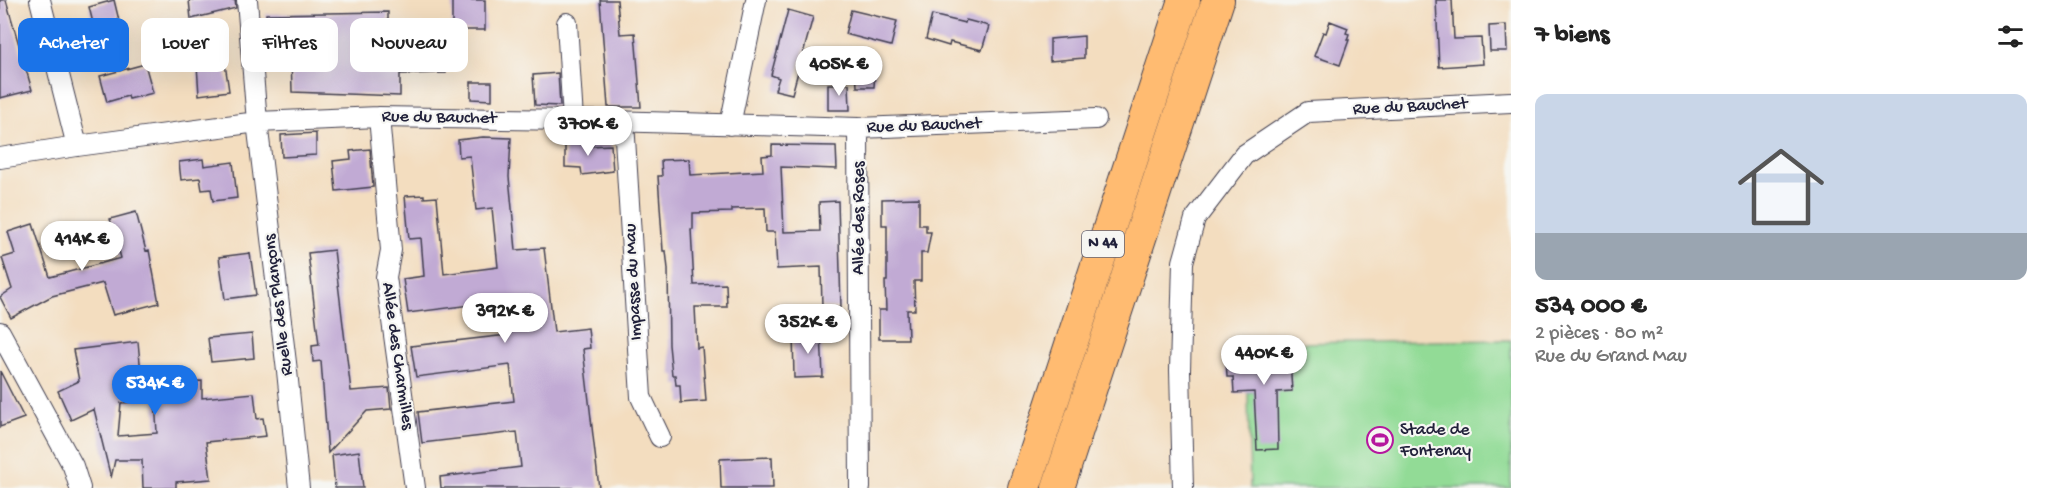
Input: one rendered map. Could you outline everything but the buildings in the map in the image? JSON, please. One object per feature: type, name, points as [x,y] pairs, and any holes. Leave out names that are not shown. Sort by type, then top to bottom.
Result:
[{"type":"main road","name":"N 44","points":[[1024,488],[1184,0]]},
{"type":"main road","name":"N 44","points":[[1058,488],[1218,0]]},
{"type":"street","points":[[40,0],[77,146]]},
{"type":"street","name":"Ruelle des Plançons","points":[[247,0],[257,122],[299,488]]},
{"type":"street","points":[[730,125],[756,0]]},
{"type":"street","points":[[567,23],[573,120]]},
{"type":"street","name":"Rue du Bauchet","points":[[1184,488],[1180,370],[1183,262],[1195,219],[1244,155],[1308,112],[1511,102]]},
{"type":"street","name":"Rue du Bauchet","points":[[0,158],[257,122],[379,117],[858,128],[1096,119]]},
{"type":"street","name":"Allée des Charmilles","points":[[379,117],[391,250],[386,277],[415,488]]},
{"type":"street","name":"Impasse du Mau","points":[[624,122],[641,397],[660,437]]},
{"type":"street","name":"Allée des Roses","points":[[858,128],[860,488]]},
{"type":"street","points":[[0,332],[73,466],[80,488]]},
{"type":"green space","name":"Stade de Fontenay","points":[[1511,340],[1511,488],[1250,488],[1248,392],[1291,391],[1289,343]]},
{"type":"place","name":"Stade de Fontenay","points":[[1380,440]]}]
